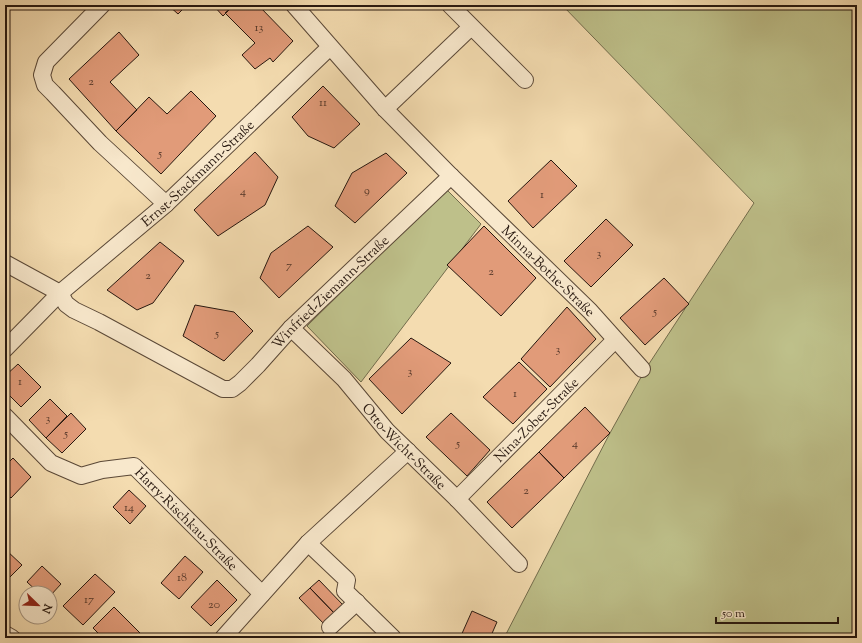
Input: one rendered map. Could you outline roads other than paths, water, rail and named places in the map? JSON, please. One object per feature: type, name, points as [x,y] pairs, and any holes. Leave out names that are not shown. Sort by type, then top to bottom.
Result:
[{"type":"street","points":[[102,5],[46,62],[42,76],[45,85],[100,143],[166,204]]},
{"type":"street","points":[[294,5],[385,109],[451,176]]},
{"type":"street","points":[[450,5],[525,80]]},
{"type":"street","points":[[385,109],[471,27]]},
{"type":"street","name":"Ernst-Stackmann-Straße","points":[[60,293],[166,204],[330,47]]},
{"type":"street","name":"Winfried-Ziemann-Straße","points":[[5,263],[60,293],[66,304],[74,310],[223,389],[232,389],[258,365],[291,328],[451,176]]},
{"type":"street","name":"Minna-Bothe-Straße","points":[[451,176],[590,311],[642,369]]},
{"type":"street","points":[[5,349],[60,293]]},
{"type":"street","name":"Otto-Wicht-Straße","points":[[291,328],[344,379],[380,423],[457,499],[519,564]]},
{"type":"street","name":"Nina-Zober-Straße","points":[[457,499],[615,340]]},
{"type":"street","name":"Harry-Rischkau-Straße","points":[[5,416],[51,463],[81,476],[102,470],[134,466],[262,594]]},
{"type":"street","points":[[224,636],[308,543],[408,451]]},
{"type":"street","points":[[308,543],[347,580],[345,591],[393,638]]},
{"type":"street","points":[[330,627],[357,602]]},
{"type":"street","points":[[5,634],[12,638]]}]
